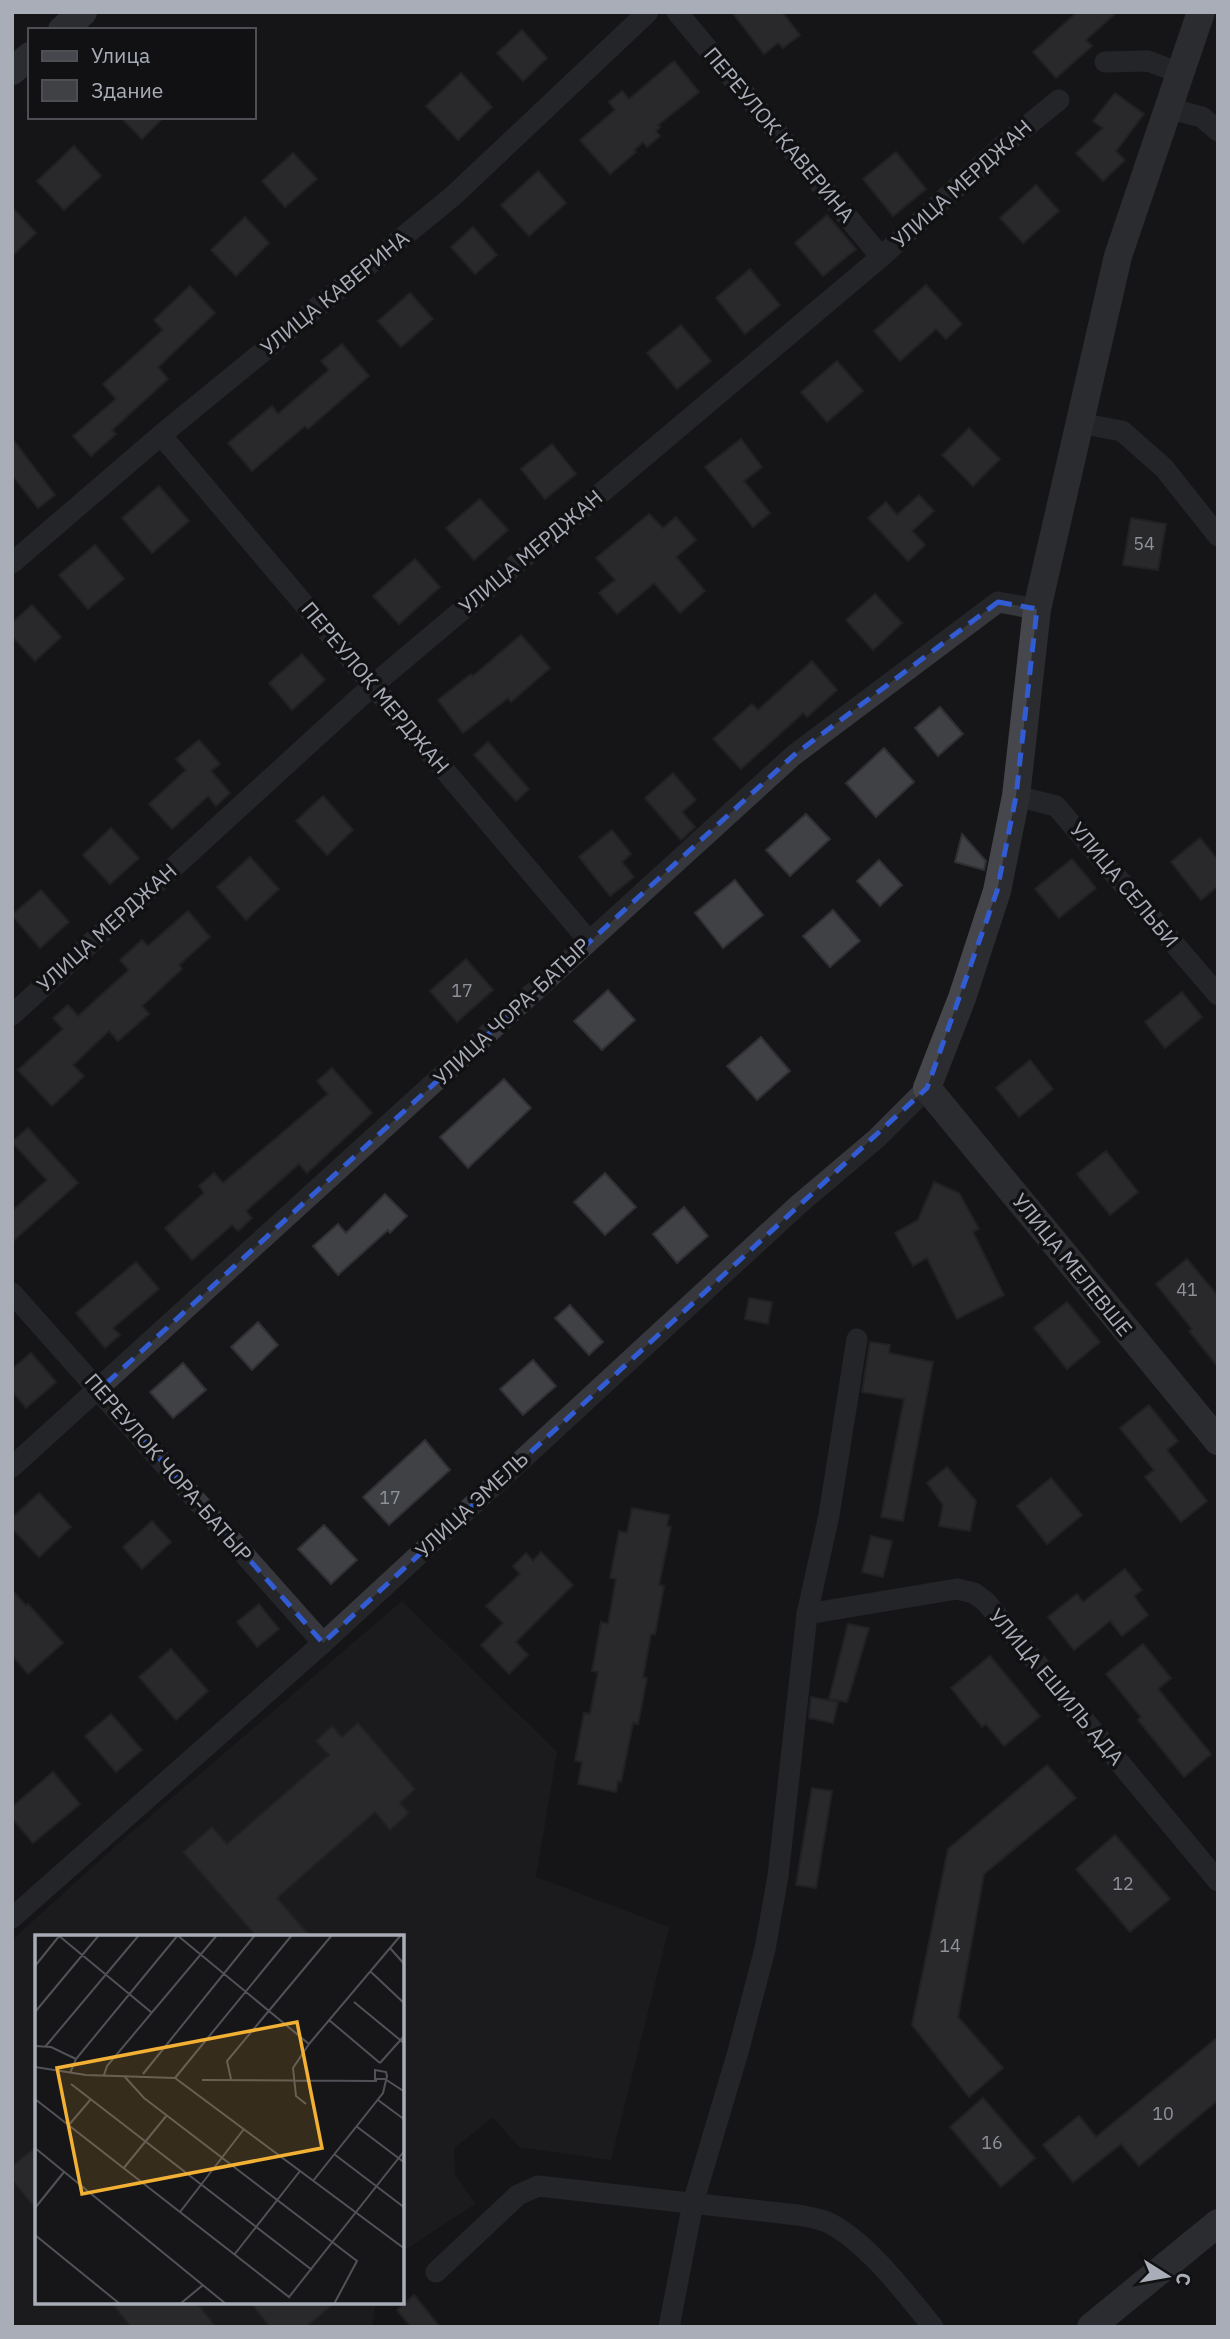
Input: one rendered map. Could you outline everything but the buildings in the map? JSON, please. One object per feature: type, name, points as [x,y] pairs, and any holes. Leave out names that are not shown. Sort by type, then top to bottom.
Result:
[{"type":"street","points":[[64,28],[83,12]]},
{"type":"street","name":"УЛИЦА КАВЕРИНА","points":[[12,563],[161,435],[453,196],[648,12]]},
{"type":"street","name":"ПЕРЕУЛОК КАВЕРИНА","points":[[677,12],[881,257]]},
{"type":"street","points":[[927,1088],[962,998],[997,891],[1016,796],[1037,609],[1118,256],[1201,12]]},
{"type":"street","points":[[12,71],[28,58]]},
{"type":"street","points":[[1105,62],[1148,61],[1180,73]]},
{"type":"street","name":"УЛИЦА МЕРДЖАН","points":[[12,1015],[372,686],[881,257],[1001,147],[1059,100]]},
{"type":"street","points":[[1167,108],[1202,117],[1218,131]]},
{"type":"street","points":[[1079,423],[1122,431],[1164,468],[1218,536]]},
{"type":"street","name":"ПЕРЕУЛОК МЕРДЖАН","points":[[161,435],[589,940]]},
{"type":"street","name":"УЛИЦА ЧОРА-БАТЫР","points":[[12,1467],[794,755],[998,602],[1037,609]]},
{"type":"street","name":"УЛИЦА СЕЛЬБИ","points":[[1016,796],[1056,806],[1218,996]]},
{"type":"street","name":"УЛИЦА МЕЛЕВШЕ","points":[[927,1088],[1218,1441]]},
{"type":"street","name":"УЛИЦА ЭМЕЛЬ","points":[[12,1918],[323,1643],[798,1205],[877,1138],[927,1088]]},
{"type":"street","name":"ПЕРЕУЛОК ЧОРА-БАТЫР","points":[[12,1293],[323,1643]]},
{"type":"street","points":[[669,2327],[693,2203],[738,2052],[765,1949],[778,1876],[807,1614],[829,1515],[857,1339]]},
{"type":"street","name":"УЛИЦА ЕШИЛЬ АДА","points":[[807,1614],[957,1589],[974,1593],[986,1602],[1218,1881]]},
{"type":"street","points":[[436,2272],[518,2195],[538,2186],[693,2203],[798,2215],[828,2222],[851,2236],[900,2286],[933,2327]]},
{"type":"street","points":[[1091,2327],[1218,2224]]},
{"type":"highlighted area","points":[[998,602],[1037,609],[1016,796],[997,891],[927,1088],[323,1643],[99,1390],[794,755]]},
{"type":"shaded area","points":[[402,1601],[557,1752],[536,1877],[669,1927],[611,2160],[519,2147],[493,2117],[454,2148],[455,2174],[475,2204],[404,2250],[404,1935],[35,1935],[35,2304],[376,2304],[372,2327],[12,2327],[12,1940],[118,1844]]}]
